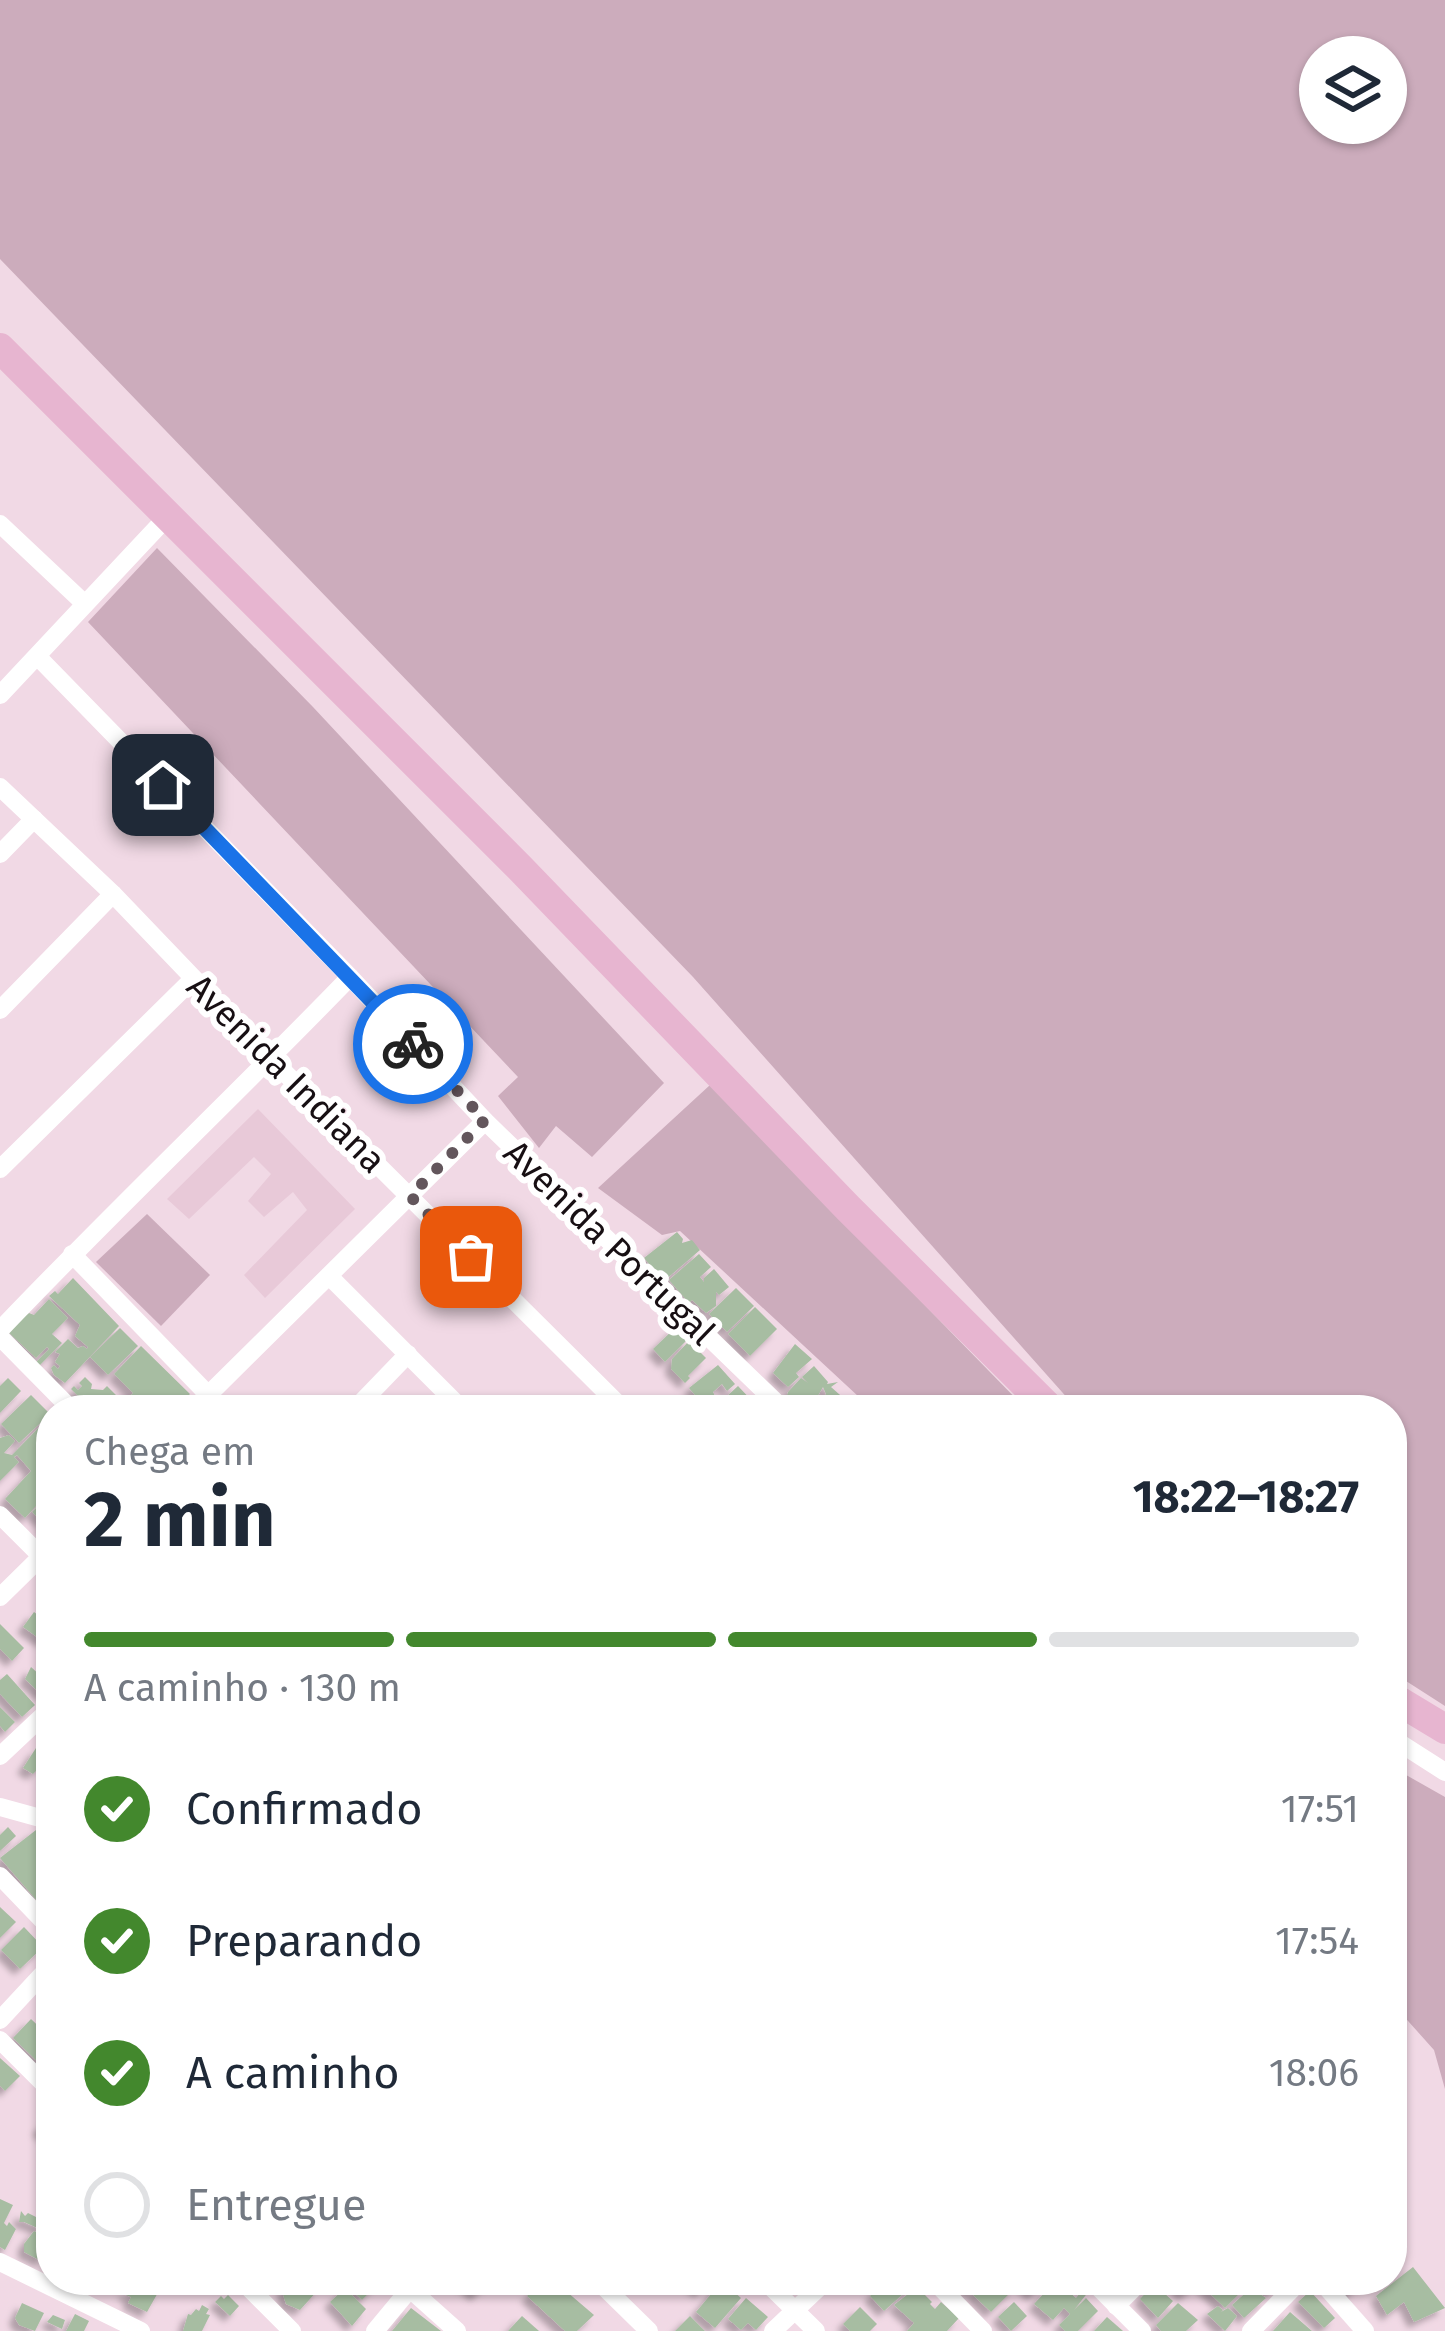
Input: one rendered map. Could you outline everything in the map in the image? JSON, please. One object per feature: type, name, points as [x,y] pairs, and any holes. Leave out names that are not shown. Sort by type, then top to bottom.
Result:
[{"type":"main road","points":[[0,348],[520,868],[1036,1395]]},
{"type":"main road","points":[[1407,1706],[1445,1729]]},
{"type":"street","points":[[0,695],[167,518]]},
{"type":"street","points":[[0,524],[85,604]]},
{"type":"street","name":"Avenida Portugal","points":[[38,657],[485,1120],[769,1395]]},
{"type":"street","name":"Avenida Indiana","points":[[0,787],[113,894],[271,1059],[609,1395]]},
{"type":"street","points":[[0,854],[34,819]]},
{"type":"street","points":[[0,1010],[113,894]]},
{"type":"street","points":[[57,1395],[0,1334],[72,1254],[350,977]]},
{"type":"street","points":[[0,1169],[193,979]]},
{"type":"street","points":[[207,1395],[485,1120]]},
{"type":"street","points":[[72,1254],[194,1395]]},
{"type":"street","points":[[329,1276],[448,1395]]},
{"type":"street","points":[[368,1395],[408,1354]]},
{"type":"street","points":[[0,1515],[36,1546]]},
{"type":"street","points":[[0,1598],[36,1566]]},
{"type":"street","points":[[0,1756],[36,1722]]},
{"type":"street","points":[[1407,1748],[1445,1772]]},
{"type":"street","points":[[0,1807],[36,1817]]},
{"type":"street","points":[[0,1876],[36,1913]]},
{"type":"street","points":[[0,2020],[36,1981]]},
{"type":"street","points":[[0,2040],[36,2076]]},
{"type":"street","points":[[0,2263],[36,2280]]},
{"type":"street","points":[[66,2295],[141,2331]]},
{"type":"street","points":[[256,2295],[292,2331]]},
{"type":"street","points":[[375,2331],[400,2295]]},
{"type":"street","points":[[421,2295],[457,2331]]},
{"type":"street","points":[[612,2295],[649,2331]]},
{"type":"street","points":[[779,2295],[816,2331]]},
{"type":"street","points":[[773,2331],[812,2295]]},
{"type":"street","points":[[948,2295],[983,2331]]},
{"type":"street","points":[[1105,2295],[1142,2331]]},
{"type":"street","points":[[1116,2306],[1127,2295]]},
{"type":"street","points":[[1251,2331],[1286,2295]]},
{"type":"street","points":[[1333,2295],[1365,2331]]},
{"type":"shaded area","points":[[0,0],[1445,0],[1445,1706],[1407,1682],[1407,1395],[1065,1395],[693,977],[0,259]]},
{"type":"shaded area","points":[[157,548],[313,707],[664,1083],[592,1157],[556,1126],[539,1148],[498,1096],[518,1077],[88,622]]},
{"type":"shaded area","points":[[710,1085],[1012,1395],[857,1395],[680,1231],[662,1235],[598,1188]]},
{"type":"shaded area","points":[[258,1109],[355,1209],[265,1298],[244,1275],[307,1210],[293,1192],[264,1217],[248,1201],[271,1174],[254,1157],[189,1219],[167,1199]]},
{"type":"shaded area","points":[[147,1214],[210,1275],[161,1326],[96,1262]]},
{"type":"shaded area","points":[[1407,1775],[1445,1797],[1445,2089],[1434,2050],[1407,2020]]},
{"type":"building","points":[[677,1232],[682,1243],[692,1240],[700,1250],[664,1281],[644,1258]]},
{"type":"building","points":[[699,1254],[711,1267],[700,1277],[704,1282],[714,1269],[729,1287],[719,1295],[716,1292],[716,1306],[706,1313],[692,1300],[689,1303],[669,1280]]},
{"type":"building","points":[[73,1278],[119,1326],[65,1383],[51,1368],[60,1366],[55,1362],[60,1354],[55,1352],[68,1339],[78,1348],[88,1347],[75,1336],[80,1325],[49,1296],[58,1294]]},
{"type":"building","points":[[736,1288],[754,1306],[727,1332],[709,1314]]},
{"type":"building","points":[[49,1299],[68,1318],[52,1334],[62,1343],[39,1366],[36,1362],[49,1349],[36,1358],[6,1330],[29,1313],[34,1315]]},
{"type":"building","points":[[755,1307],[777,1329],[750,1356],[728,1334]]},
{"type":"building","points":[[676,1327],[688,1339],[665,1362],[653,1349]]},
{"type":"building","points":[[120,1328],[138,1346],[108,1375],[90,1357]]},
{"type":"building","points":[[689,1341],[706,1358],[685,1383],[671,1369],[672,1359]]},
{"type":"building","points":[[795,1344],[812,1359],[788,1387],[773,1373]]},
{"type":"building","points":[[141,1346],[190,1394],[131,1395],[114,1374]]},
{"type":"building","points":[[718,1365],[735,1384],[727,1391],[722,1384],[714,1395],[695,1395],[689,1388]]},
{"type":"building","points":[[814,1366],[827,1384],[838,1382],[831,1387],[840,1395],[825,1395],[823,1387],[818,1395],[787,1395],[801,1378],[808,1383],[802,1377]]},
{"type":"building","points":[[85,1377],[91,1389],[107,1386],[116,1395],[77,1395],[71,1389],[78,1390]]},
{"type":"building","points":[[8,1378],[21,1391],[0,1413],[0,1386]]},
{"type":"building","points":[[31,1395],[36,1400],[36,1427],[19,1443],[1,1424]]},
{"type":"building","points":[[36,1430],[36,1506],[25,1518],[5,1499],[31,1471],[17,1455],[19,1462],[0,1481],[0,1438],[9,1435],[15,1441],[4,1453],[12,1455]]},
{"type":"building","points":[[34,1612],[36,1614],[36,1636],[23,1627]]},
{"type":"building","points":[[0,1624],[24,1648],[12,1661],[0,1649]]},
{"type":"building","points":[[31,1667],[36,1672],[36,1689],[25,1679]]},
{"type":"building","points":[[7,1674],[35,1705],[22,1717],[0,1694],[0,1680]]},
{"type":"building","points":[[0,1707],[15,1722],[5,1732],[0,1726]]},
{"type":"building","points":[[36,1748],[36,1771],[23,1768]]},
{"type":"building","points":[[8,1827],[16,1836],[0,1851],[0,1835]]},
{"type":"building","points":[[36,1830],[36,1900],[0,1858]]},
{"type":"building","points":[[0,1907],[16,1922],[0,1938]]},
{"type":"building","points":[[24,1927],[36,1940],[36,1954],[20,1969],[1,1950]]},
{"type":"building","points":[[31,2019],[36,2024],[36,2060],[13,2038]]},
{"type":"building","points":[[0,2058],[20,2076],[5,2091],[0,2086]]},
{"type":"building","points":[[0,2199],[13,2205],[4,2223],[16,2229],[5,2250],[0,2247]]},
{"type":"building","points":[[21,2211],[25,2216],[28,2213],[36,2217],[36,2227],[24,2222],[19,2222]]},
{"type":"building","points":[[36,2232],[36,2258],[24,2252],[24,2244]]},
{"type":"building","points":[[1413,2267],[1445,2308],[1414,2322],[1404,2302],[1387,2315],[1376,2296],[1407,2295],[1407,2272]]},
{"type":"building","points":[[126,2295],[157,2295],[147,2312],[128,2303],[131,2297]]},
{"type":"building","points":[[228,2295],[239,2306],[230,2316],[215,2302]]},
{"type":"building","points":[[283,2295],[314,2295],[300,2310],[286,2304]]},
{"type":"building","points":[[338,2295],[352,2295],[366,2309],[352,2326],[330,2302]]},
{"type":"building","points":[[571,2295],[594,2315],[577,2331],[565,2331],[527,2296]]},
{"type":"building","points":[[710,2295],[741,2298],[715,2328],[696,2312]]},
{"type":"building","points":[[871,2295],[902,2295],[884,2311]]},
{"type":"building","points":[[907,2295],[925,2295],[935,2309],[941,2302],[959,2318],[947,2331],[907,2331],[914,2323],[894,2305]]},
{"type":"building","points":[[973,2295],[1008,2295],[991,2312]]},
{"type":"building","points":[[1042,2295],[1086,2295],[1074,2310],[1086,2298],[1098,2311],[1078,2331],[1065,2331],[1059,2325],[1070,2314],[1064,2308],[1053,2320],[1034,2304]]},
{"type":"building","points":[[1166,2295],[1173,2301],[1158,2318],[1140,2299]]},
{"type":"building","points":[[1212,2295],[1238,2295],[1225,2308]]},
{"type":"building","points":[[1243,2295],[1266,2298],[1244,2318],[1232,2305]]},
{"type":"building","points":[[1314,2295],[1335,2318],[1324,2328],[1298,2302]]},
{"type":"building","points":[[746,2298],[768,2317],[756,2330],[748,2323],[741,2330],[728,2319]]},
{"type":"building","points":[[1014,2302],[1027,2316],[1011,2331],[998,2317]]},
{"type":"building","points":[[22,2303],[44,2313],[35,2331],[19,2325],[15,2318]]},
{"type":"building","points":[[1178,2303],[1198,2320],[1186,2331],[1161,2331],[1156,2325]]},
{"type":"building","points":[[202,2305],[210,2315],[202,2331],[183,2331],[188,2314]]},
{"type":"building","points":[[1218,2306],[1221,2312],[1228,2308],[1237,2316],[1225,2331],[1207,2314]]},
{"type":"building","points":[[860,2307],[877,2324],[870,2331],[850,2331],[843,2324]]},
{"type":"building","points":[[411,2308],[441,2331],[392,2331]]},
{"type":"building","points":[[1290,2312],[1312,2331],[1273,2331]]},
{"type":"building","points":[[75,2314],[89,2321],[84,2331],[66,2331]]},
{"type":"building","points":[[53,2315],[65,2320],[62,2329],[47,2322]]},
{"type":"building","points":[[522,2316],[539,2331],[508,2331]]},
{"type":"building","points":[[690,2316],[705,2331],[675,2331]]},
{"type":"building","points":[[1107,2317],[1123,2331],[1094,2331]]},
{"type":"way so far","points":[[413,1044],[485,1120],[410,1196],[471,1257]]},
{"type":"route","points":[[163,785],[413,1044]]}]
